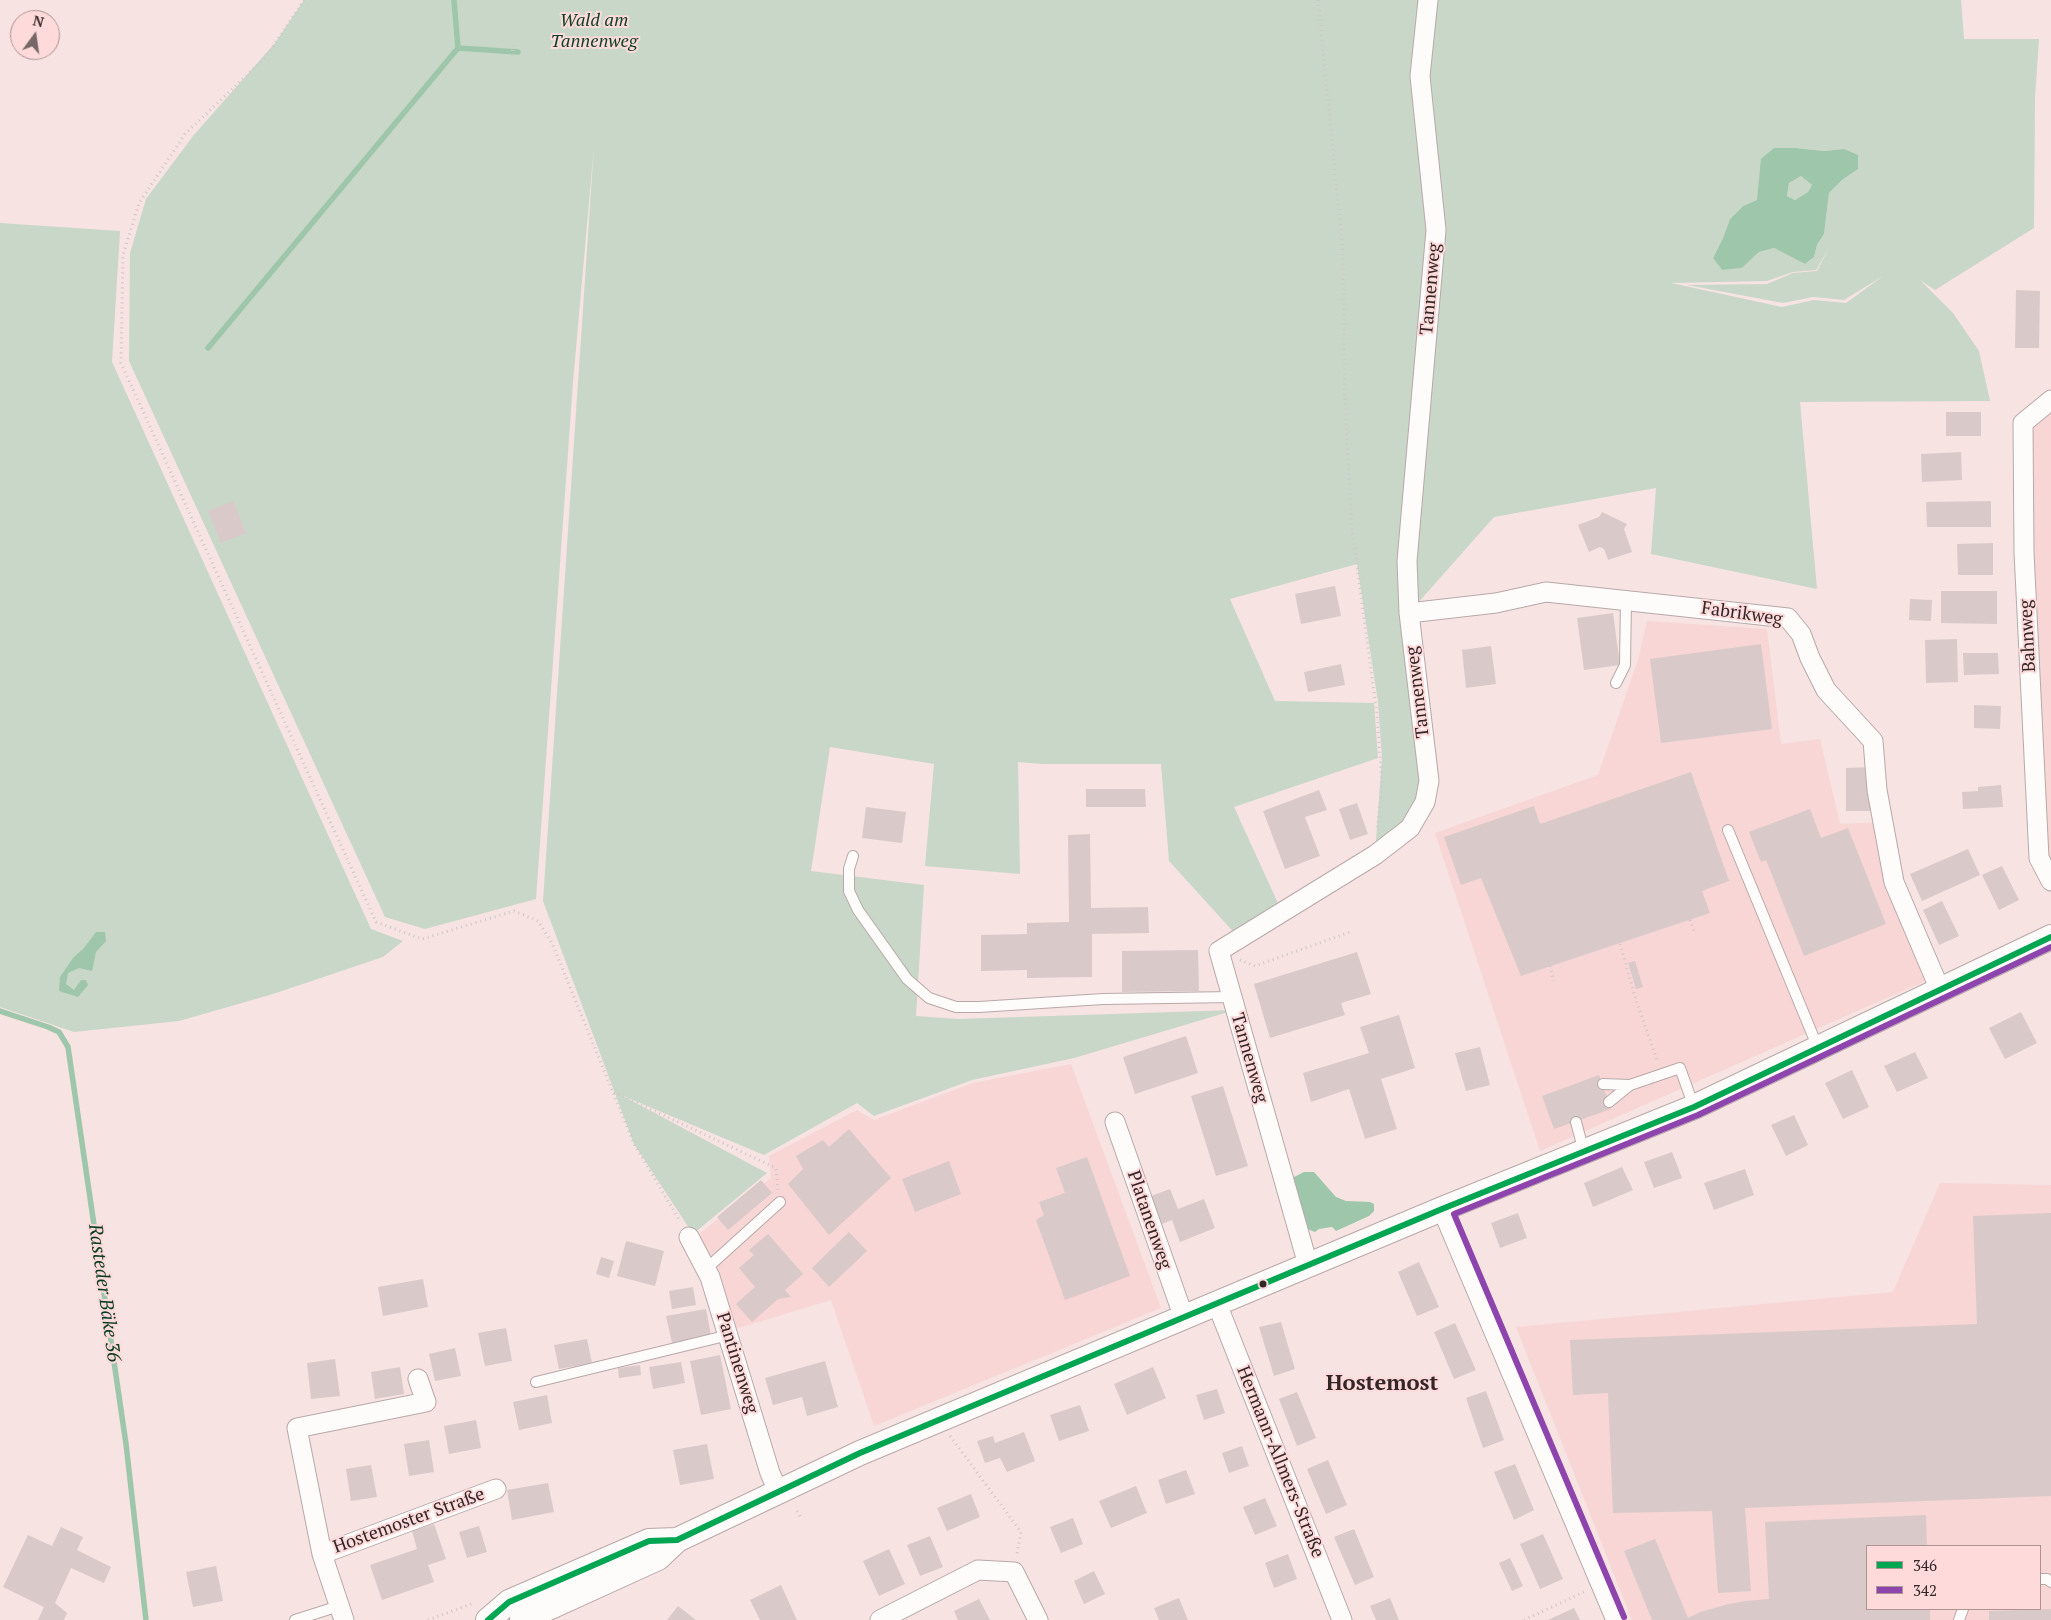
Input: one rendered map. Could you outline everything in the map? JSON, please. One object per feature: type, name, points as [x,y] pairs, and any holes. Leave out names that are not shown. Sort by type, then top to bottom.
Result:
[{"type":"street","name":"Tannenweg","points":[[1308,1265],[1219,951],[1375,855],[1410,828],[1425,802],[1429,781],[1409,613],[1406,560],[1436,230],[1420,76],[1428,0]]},
{"type":"street","name":"Bahnweg","points":[[2051,400],[2023,423],[2024,552],[2038,858],[2051,881]]},
{"type":"street","name":"Fabrikweg","points":[[1409,613],[1496,603],[1546,592],[1788,618],[1801,634],[1810,658],[1826,690],[1873,741],[1877,790],[1894,882],[1940,990]]},
{"type":"street","points":[[522,1620],[658,1558],[677,1540],[860,1453],[1442,1209],[1694,1106],[2051,937]]},
{"type":"street","name":"Platanenweg","points":[[1116,1122],[1184,1318]]},
{"type":"street","points":[[1442,1209],[1616,1620]]},
{"type":"street","name":"Pantinenweg","points":[[689,1236],[706,1269],[770,1473],[778,1491]]},
{"type":"street","name":"Hermann-Allmers-Straße","points":[[1217,1304],[1342,1620]]},
{"type":"street","name":"Hostemoster Straße","points":[[342,1613],[322,1554],[297,1428],[426,1402],[418,1379]]},
{"type":"street","name":"Hostemoster Straße","points":[[322,1554],[496,1489]]},
{"type":"street","points":[[488,1620],[509,1602],[650,1541],[677,1540]]},
{"type":"street","points":[[880,1620],[978,1570],[1014,1572],[1038,1620]]},
{"type":"lane","points":[[1616,683],[1625,665],[1626,600]]},
{"type":"lane","points":[[1728,830],[1818,1048]]},
{"type":"lane","points":[[853,856],[848,868],[849,890],[858,910],[908,979],[929,998],[956,1007],[979,1007],[1112,999],[1232,997]]},
{"type":"lane","points":[[1609,1102],[1630,1085],[1680,1068],[1694,1106]]},
{"type":"lane","points":[[1603,1084],[1630,1085]]},
{"type":"lane","points":[[1576,1122],[1584,1152]]},
{"type":"lane","points":[[706,1269],[780,1202]]},
{"type":"lane","points":[[536,1382],[728,1336]]},
{"type":"lane","points":[[294,1620],[342,1613]]},
{"type":"path","points":[[304,0],[266,57],[185,134],[139,204],[122,255],[121,363],[376,922],[422,939],[514,911],[538,922],[552,943],[634,1144],[689,1236]]},
{"type":"path","points":[[1318,0],[1342,252],[1344,405],[1352,530],[1377,714],[1382,782],[1375,855]]},
{"type":"path","points":[[512,56],[514,45]]},
{"type":"path","points":[[1690,920],[1694,932]]},
{"type":"path","points":[[1219,951],[1255,966],[1350,932]]},
{"type":"path","points":[[1620,944],[1639,1008],[1662,1074]]},
{"type":"path","points":[[1550,966],[1554,981]]},
{"type":"path","points":[[614,1092],[776,1168],[780,1202]]},
{"type":"path","points":[[947,1432],[1021,1532],[1014,1572]]},
{"type":"path","points":[[797,1511],[800,1518]]},
{"type":"path","points":[[1524,1620],[1601,1584]]},
{"type":"shaded area","points":[[1774,148],[1824,151],[1844,149],[1858,155],[1858,169],[1842,180],[1829,193],[1824,234],[1817,245],[1814,257],[1805,264],[1774,248],[1759,252],[1742,268],[1722,270],[1713,258],[1730,219],[1743,206],[1757,200],[1761,159]],"holes":[[[1801,176],[1812,185],[1808,192],[1795,200],[1787,196],[1789,183]]]},
{"type":"shaded area","points":[[2051,408],[2051,859],[2045,847],[2027,433]]},
{"type":"shaded area","points":[[1647,621],[1767,629],[1781,744],[1820,739],[1840,824],[1883,822],[1932,978],[1540,1151],[1435,833],[1598,775],[1638,660]]},
{"type":"shaded area","points":[[96,932],[105,932],[106,941],[96,952],[92,971],[79,968],[68,973],[66,984],[74,990],[81,980],[86,980],[88,985],[78,997],[59,991],[60,977],[73,958],[84,948]]},
{"type":"shaded area","points":[[1071,1064],[1161,1308],[874,1426],[831,1300],[732,1330],[695,1237],[771,1178],[769,1156],[857,1110],[874,1120],[973,1083]]},
{"type":"shaded area","points":[[1304,1172],[1314,1172],[1336,1197],[1346,1201],[1370,1202],[1374,1204],[1374,1211],[1369,1216],[1336,1231],[1332,1227],[1319,1229],[1315,1232],[1307,1229],[1292,1178]]},
{"type":"shaded area","points":[[1940,1183],[2051,1185],[2051,1620],[1632,1620],[1516,1327],[1893,1292]]},
{"type":"green space","name":"Wald am Tannenweg","points":[[304,0],[1961,0],[1964,39],[2039,39],[2035,97],[2034,228],[1935,290],[1920,280],[1953,313],[1979,351],[1990,401],[1800,402],[1817,589],[1651,554],[1656,488],[1494,517],[1409,613],[1425,802],[1375,855],[1382,757],[1378,702],[1357,564],[1230,599],[1275,701],[1374,703],[1378,758],[1234,807],[1282,912],[1239,938],[1169,861],[1161,764],[1042,764],[1018,762],[1020,874],[925,866],[934,764],[830,747],[811,871],[924,885],[916,1016],[959,1019],[1235,1010],[1074,1058],[972,1080],[874,1116],[857,1103],[764,1155],[621,1095],[767,1173],[693,1234],[634,1144],[543,901],[594,146],[573,382],[536,899],[425,929],[385,917],[129,361],[130,253],[146,199],[193,136],[275,43]],"holes":[[[1796,148],[1824,151],[1844,149],[1858,169],[1842,180],[1829,193],[1824,234],[1817,245],[1814,257],[1805,264],[1774,248],[1759,252],[1742,268],[1722,270],[1713,258],[1730,219],[1743,206],[1757,200]],[[1829,248],[1817,271],[1793,273],[1767,284],[1687,285],[1783,303],[1813,297],[1844,300],[1883,276],[1846,303],[1814,300],[1782,307],[1671,283],[1767,281],[1793,272],[1816,270]]]},
{"type":"green space","points":[[1801,176],[1812,185],[1808,192],[1795,200],[1787,196],[1789,183]]},
{"type":"green space","points":[[0,223],[120,231],[112,362],[371,929],[403,941],[383,957],[273,994],[179,1021],[74,1032],[0,1007]]},
{"type":"building","points":[[2016,290],[2040,291],[2039,348],[2015,348]]},
{"type":"building","points":[[1946,412],[1981,412],[1981,436],[1946,436]]},
{"type":"building","points":[[1961,452],[1962,480],[1922,482],[1921,454]]},
{"type":"building","points":[[233,501],[246,533],[221,543],[208,511]]},
{"type":"building","points":[[1991,501],[1991,527],[1927,527],[1926,502]]},
{"type":"building","points":[[1602,512],[1627,524],[1624,529],[1632,552],[1608,560],[1604,549],[1600,547],[1589,552],[1578,525],[1599,517]]},
{"type":"building","points":[[1993,543],[1993,575],[1958,575],[1957,544]]},
{"type":"building","points":[[1335,586],[1341,616],[1301,624],[1295,594]]},
{"type":"building","points":[[1941,591],[1997,591],[1997,624],[1941,623]]},
{"type":"building","points":[[1910,599],[1932,600],[1931,621],[1909,620]]},
{"type":"building","points":[[1613,613],[1620,665],[1584,670],[1577,618]]},
{"type":"building","points":[[1957,639],[1958,682],[1926,683],[1925,640]]},
{"type":"building","points":[[1761,644],[1772,729],[1661,743],[1650,659]]},
{"type":"building","points":[[1491,646],[1496,684],[1466,688],[1462,650]]},
{"type":"building","points":[[1963,653],[1998,653],[1999,674],[1964,675]]},
{"type":"building","points":[[1341,664],[1345,685],[1308,692],[1304,672]]},
{"type":"building","points":[[1974,705],[2001,706],[2000,729],[1974,728]]},
{"type":"building","points":[[1872,767],[1873,811],[1846,811],[1846,768]]},
{"type":"building","points":[[1691,772],[1729,881],[1702,891],[1710,913],[1521,976],[1481,878],[1461,885],[1444,837],[1534,806],[1540,824]]},
{"type":"building","points":[[2001,785],[2003,807],[1963,809],[1962,792],[1978,791],[1978,787]]},
{"type":"building","points":[[1086,789],[1145,789],[1146,807],[1086,807]]},
{"type":"building","points":[[1319,790],[1327,810],[1305,817],[1320,856],[1285,869],[1263,811]]},
{"type":"building","points":[[1357,803],[1368,834],[1350,840],[1339,809]]},
{"type":"building","points":[[866,807],[906,812],[902,843],[862,838]]},
{"type":"building","points":[[1810,809],[1821,838],[1848,828],[1886,924],[1804,956],[1766,860],[1761,862],[1749,832]]},
{"type":"building","points":[[1090,834],[1091,908],[1148,907],[1149,933],[1092,934],[1092,977],[1027,978],[1027,970],[981,971],[981,935],[1027,934],[1027,923],[1069,922],[1068,835]]},
{"type":"building","points":[[1968,849],[1980,875],[1922,901],[1910,874]]},
{"type":"building","points":[[2002,866],[2019,900],[1999,910],[1982,875]]},
{"type":"building","points":[[1942,901],[1959,936],[1939,945],[1923,910]]},
{"type":"building","points":[[1198,950],[1199,991],[1122,992],[1122,951]]},
{"type":"building","points":[[1357,952],[1371,994],[1341,1003],[1345,1015],[1270,1038],[1254,984]]},
{"type":"building","points":[[1635,961],[1643,987],[1636,989],[1628,963]]},
{"type":"building","points":[[2021,1012],[2037,1043],[2005,1059],[1989,1028]]},
{"type":"building","points":[[1399,1015],[1415,1068],[1381,1079],[1397,1129],[1365,1139],[1349,1089],[1311,1102],[1303,1073],[1369,1053],[1360,1027]]},
{"type":"building","points":[[1186,1036],[1198,1073],[1135,1094],[1123,1057]]},
{"type":"building","points":[[1480,1047],[1490,1085],[1466,1091],[1455,1053]]},
{"type":"building","points":[[1915,1052],[1928,1078],[1897,1092],[1884,1066]]},
{"type":"building","points":[[1852,1070],[1869,1107],[1843,1119],[1825,1083]]},
{"type":"building","points":[[1599,1075],[1611,1109],[1554,1129],[1542,1096]]},
{"type":"building","points":[[1223,1086],[1248,1166],[1216,1176],[1191,1096]]},
{"type":"building","points":[[1794,1115],[1808,1145],[1786,1156],[1771,1125]]},
{"type":"building","points":[[849,1129],[891,1178],[829,1235],[788,1184],[803,1169],[796,1156],[823,1140],[829,1147]]},
{"type":"building","points":[[1672,1152],[1682,1178],[1654,1188],[1644,1162]]},
{"type":"building","points":[[1087,1157],[1130,1276],[1065,1300],[1036,1220],[1044,1215],[1039,1202],[1065,1193],[1056,1168]]},
{"type":"building","points":[[949,1161],[961,1194],[915,1212],[902,1179]]},
{"type":"building","points":[[1622,1167],[1633,1190],[1593,1207],[1584,1183]]},
{"type":"building","points":[[1745,1169],[1754,1195],[1714,1210],[1704,1183]]},
{"type":"building","points":[[761,1180],[772,1193],[728,1230],[717,1217]]},
{"type":"building","points":[[1170,1189],[1178,1209],[1204,1199],[1215,1228],[1180,1242],[1172,1220],[1162,1224],[1151,1196]]},
{"type":"building","points":[[1518,1213],[1527,1238],[1500,1248],[1491,1223]]},
{"type":"building","points":[[2051,1213],[2051,1496],[1745,1508],[1751,1591],[1718,1593],[1712,1511],[1613,1513],[1608,1393],[1573,1395],[1570,1340],[1977,1324],[1973,1216]]},
{"type":"building","points":[[849,1232],[867,1251],[829,1287],[812,1268]]},
{"type":"building","points":[[768,1234],[803,1274],[785,1290],[791,1297],[778,1299],[752,1322],[736,1304],[755,1287],[739,1268],[754,1255],[749,1250]]},
{"type":"building","points":[[626,1241],[664,1251],[655,1286],[617,1276]]},
{"type":"building","points":[[601,1257],[614,1261],[609,1278],[596,1274]]},
{"type":"building","points":[[1419,1262],[1439,1307],[1417,1316],[1398,1272]]},
{"type":"building","points":[[423,1279],[428,1307],[383,1316],[378,1287]]},
{"type":"building","points":[[693,1287],[696,1305],[672,1309],[669,1291]]},
{"type":"building","points":[[706,1309],[711,1335],[672,1343],[666,1316]]},
{"type":"building","points":[[1281,1322],[1295,1369],[1274,1376],[1259,1327]]},
{"type":"building","points":[[1455,1323],[1476,1370],[1454,1379],[1434,1332]]},
{"type":"building","points":[[506,1328],[512,1361],[485,1366],[478,1333]]},
{"type":"building","points":[[587,1339],[592,1363],[559,1369],[554,1345]]},
{"type":"building","points":[[455,1348],[461,1376],[435,1381],[429,1354]]},
{"type":"building","points":[[720,1355],[731,1409],[701,1415],[690,1361]]},
{"type":"building","points":[[335,1359],[340,1396],[311,1399],[307,1363]]},
{"type":"building","points":[[825,1361],[838,1407],[807,1416],[802,1397],[773,1405],[765,1378]]},
{"type":"building","points":[[681,1362],[685,1383],[653,1389],[649,1367]]},
{"type":"building","points":[[640,1365],[641,1375],[619,1378],[618,1368]]},
{"type":"building","points":[[400,1367],[404,1394],[375,1399],[371,1372]]},
{"type":"building","points":[[1153,1367],[1166,1398],[1127,1415],[1114,1384]]},
{"type":"building","points":[[1217,1389],[1225,1413],[1204,1420],[1196,1395]]},
{"type":"building","points":[[1486,1391],[1504,1440],[1483,1448],[1466,1398]]},
{"type":"building","points":[[1297,1392],[1316,1438],[1297,1446],[1279,1399]]},
{"type":"building","points":[[547,1395],[552,1423],[519,1430],[513,1402]]},
{"type":"building","points":[[1080,1405],[1089,1431],[1059,1441],[1050,1415]]},
{"type":"building","points":[[476,1420],[481,1448],[449,1454],[444,1426]]},
{"type":"building","points":[[1024,1432],[1035,1461],[1007,1472],[1000,1458],[985,1463],[977,1441],[993,1436],[995,1443]]},
{"type":"building","points":[[429,1440],[434,1472],[409,1476],[404,1444]]},
{"type":"building","points":[[707,1444],[714,1479],[680,1485],[673,1450]]},
{"type":"building","points":[[1242,1446],[1249,1466],[1229,1473],[1222,1453]]},
{"type":"building","points":[[1328,1460],[1347,1505],[1326,1514],[1307,1469]]},
{"type":"building","points":[[1515,1464],[1534,1510],[1514,1520],[1494,1472]]},
{"type":"building","points":[[371,1465],[377,1497],[351,1501],[346,1469]]},
{"type":"building","points":[[1186,1470],[1195,1494],[1166,1504],[1158,1480]]},
{"type":"building","points":[[548,1483],[554,1512],[512,1520],[507,1490]]},
{"type":"building","points":[[1136,1486],[1147,1513],[1111,1528],[1099,1501]]},
{"type":"building","points":[[971,1494],[980,1517],[947,1531],[937,1508]]},
{"type":"building","points":[[1265,1498],[1277,1526],[1255,1535],[1243,1507]]},
{"type":"building","points":[[1926,1515],[1927,1545],[1866,1545],[1866,1610],[1930,1610],[1930,1620],[1652,1620],[1624,1551],[1655,1539],[1688,1618],[1700,1612],[1729,1604],[1769,1599],[1765,1522]]},
{"type":"building","points":[[1073,1518],[1083,1544],[1061,1553],[1050,1527]]},
{"type":"building","points":[[434,1524],[446,1559],[428,1565],[434,1582],[382,1600],[370,1565],[417,1549],[412,1531]]},
{"type":"building","points":[[479,1526],[487,1552],[467,1558],[459,1532]]},
{"type":"building","points":[[61,1527],[83,1537],[77,1550],[111,1567],[104,1583],[71,1568],[55,1603],[67,1613],[64,1620],[38,1620],[44,1607],[3,1587],[28,1535],[52,1546]]},
{"type":"building","points":[[1354,1529],[1374,1577],[1355,1585],[1334,1537]]},
{"type":"building","points":[[1543,1534],[1563,1579],[1540,1589],[1520,1544]]},
{"type":"building","points":[[930,1536],[943,1567],[920,1576],[907,1545]]},
{"type":"building","points":[[889,1549],[905,1584],[879,1596],[863,1561]]},
{"type":"building","points":[[1288,1554],[1297,1579],[1274,1588],[1265,1563]]},
{"type":"building","points":[[1510,1558],[1523,1586],[1512,1591],[1499,1563]]},
{"type":"building","points":[[216,1566],[223,1601],[193,1607],[186,1572]]},
{"type":"building","points":[[1094,1571],[1105,1594],[1084,1604],[1074,1581]]},
{"type":"building","points":[[781,1585],[797,1620],[760,1620],[750,1600]]},
{"type":"building","points":[[1179,1598],[1188,1620],[1159,1620],[1154,1608]]},
{"type":"building","points":[[1390,1598],[1399,1620],[1376,1620],[1370,1606]]},
{"type":"building","points":[[979,1599],[990,1620],[958,1620],[954,1611]]},
{"type":"building","points":[[678,1606],[696,1620],[667,1620]]},
{"type":"building","points":[[1574,1608],[1580,1620],[1548,1620]]},
{"type":"building","points":[[2051,1609],[2051,1620],[1989,1620],[1989,1611]]},
{"type":"waterway","points":[[208,348],[458,48],[454,0]]},
{"type":"waterway","points":[[458,48],[518,52]]},
{"type":"waterway","name":"Rasteder Bäke 36","points":[[0,1011],[59,1032],[68,1047],[126,1444],[146,1620]]},
{"type":"transit line","name":"346","points":[[488,1620],[509,1602],[649,1541],[677,1540],[860,1453],[1442,1209],[1694,1107],[2051,937]]},
{"type":"transit line","name":"342","points":[[1624,1617],[1454,1214],[1698,1115],[2051,947]]},
{"type":"district","name":"Hostemost","points":[[1382,1384]]}]
